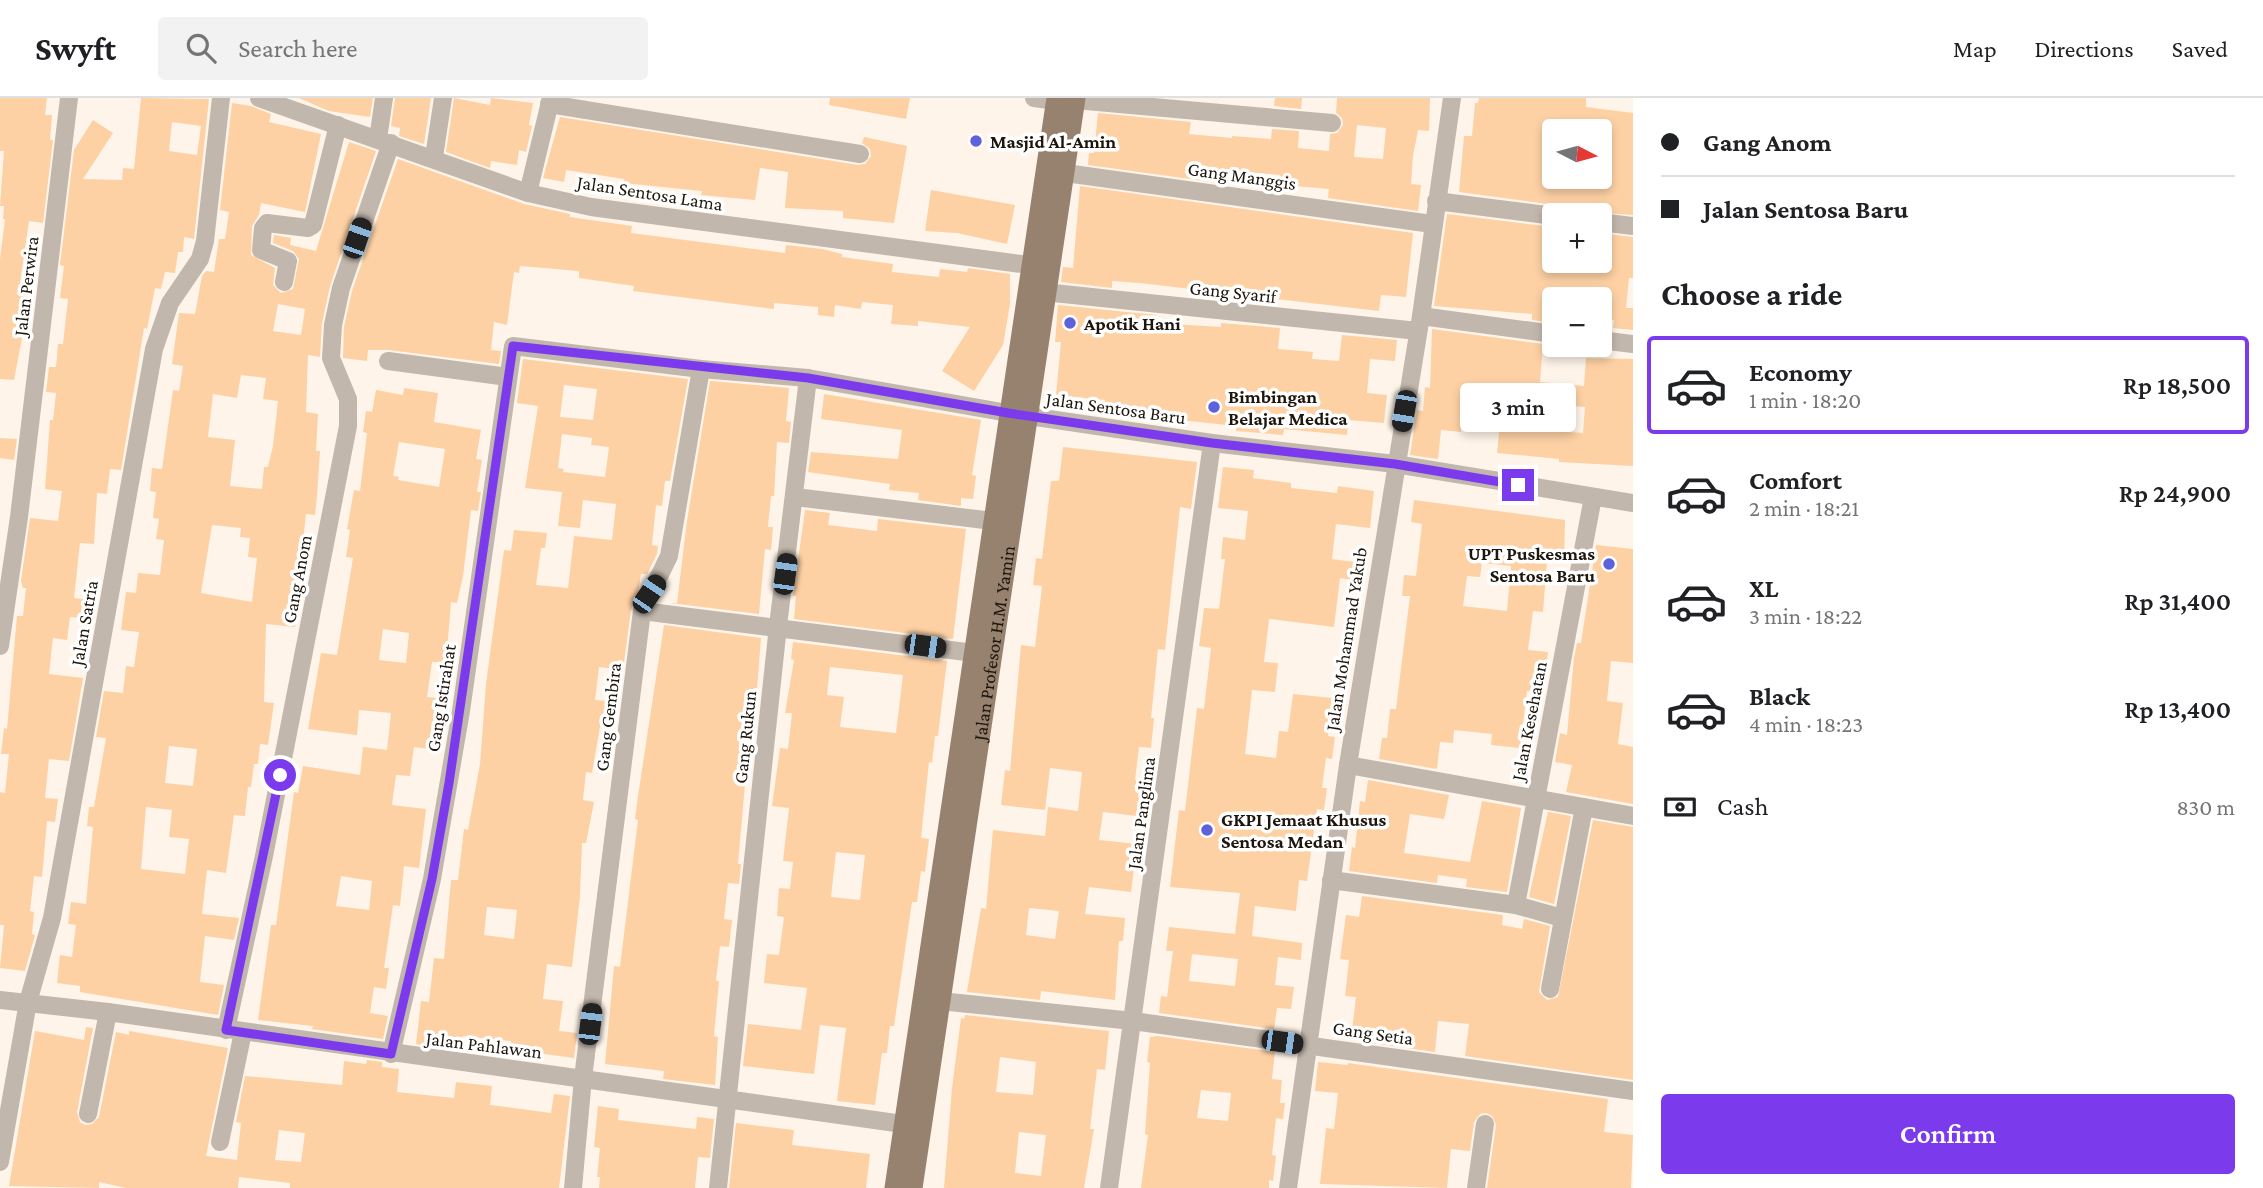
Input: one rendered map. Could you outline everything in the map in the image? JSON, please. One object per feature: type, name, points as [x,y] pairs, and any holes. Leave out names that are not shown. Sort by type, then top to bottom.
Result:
[{"type":"main road","name":"Jalan Profesor H.M. Yamin","points":[[912,1188],[912,1125],[982,643],[1066,99]]},
{"type":"main road","name":"Jalan Profesor H.M. Yamin","points":[[895,1188],[940,1001],[982,643],[993,521],[1017,415]]},
{"type":"street","name":"Jalan Perwira","points":[[0,646],[19,517],[69,98]]},
{"type":"street","name":"Jalan Satria","points":[[0,1162],[28,1002],[52,918],[154,349],[170,303],[200,259],[205,241],[221,98]]},
{"type":"street","name":"Jalan Sentosa Lama","points":[[260,98],[528,193],[653,217],[1039,267]]},
{"type":"street","name":"Gang Anom","points":[[220,1142],[264,856],[348,426],[348,399],[331,358],[333,325],[384,141],[384,98]]},
{"type":"street","points":[[434,158],[443,98]]},
{"type":"street","points":[[1034,98],[1332,123]]},
{"type":"street","name":"Jalan Mohammad Yakub","points":[[1289,1188],[1306,1045],[1452,98]]},
{"type":"street","points":[[528,193],[550,101],[860,154]]},
{"type":"street","points":[[284,282],[288,261],[261,250],[263,228],[267,223],[308,228],[313,225],[338,125]]},
{"type":"street","name":"Gang Manggis","points":[[1054,172],[1432,224]]},
{"type":"street","points":[[1436,201],[1542,214]]},
{"type":"street","points":[[1612,223],[1633,226]]},
{"type":"street","name":"Gang Syarif","points":[[1035,291],[1542,333]]},
{"type":"street","points":[[1612,341],[1633,344]]},
{"type":"street","name":"Jalan Sentosa Baru","points":[[513,346],[702,369],[808,378],[1017,415],[1212,443],[1395,464],[1633,503]]},
{"type":"street","name":"Gang Istirahat","points":[[391,1054],[432,879],[452,763],[513,346]]},
{"type":"street","points":[[388,361],[508,377]]},
{"type":"street","name":"Gang Gembira","points":[[573,1188],[583,1078],[642,611],[669,556],[702,369]]},
{"type":"street","name":"Gang Rukun","points":[[718,1188],[730,1101],[778,626],[808,378]]},
{"type":"street","name":"Jalan Panglima","points":[[1109,1188],[1212,443]]},
{"type":"street","points":[[795,497],[993,521]]},
{"type":"street","name":"Jalan Kesehatan","points":[[1516,905],[1593,497]]},
{"type":"street","points":[[642,611],[778,626],[982,643]]},
{"type":"street","points":[[1348,765],[1633,816]]},
{"type":"street","points":[[1550,989],[1584,807]]},
{"type":"street","points":[[1331,880],[1516,905],[1562,918]]},
{"type":"street","name":"Jalan Pahlawan","points":[[0,1000],[108,1012],[391,1054],[583,1078],[912,1125]]},
{"type":"street","name":"Gang Setia","points":[[940,1001],[1133,1021],[1633,1091]]},
{"type":"street","points":[[88,1114],[108,1012]]},
{"type":"street","points":[[1476,1188],[1485,1124]]},
{"type":"building","points":[[0,98],[47,98],[45,115],[52,115],[50,140],[53,140],[43,223],[29,221],[19,290],[35,291],[29,334],[23,333],[14,380],[0,379],[0,259],[5,219],[4,206],[0,206],[4,151],[0,151]]},
{"type":"building","points":[[141,98],[209,99],[194,239],[184,237],[183,252],[178,252],[175,273],[165,272],[161,289],[155,288],[147,329],[144,328],[121,470],[110,469],[107,494],[97,493],[94,544],[80,543],[74,598],[97,601],[94,619],[70,617],[67,640],[53,638],[49,674],[83,678],[69,761],[49,759],[45,798],[58,799],[55,822],[47,821],[42,877],[34,876],[30,911],[34,912],[32,934],[35,935],[25,971],[0,968],[4,925],[0,925],[0,792],[5,793],[9,754],[1,754],[4,728],[7,729],[17,616],[23,616],[26,588],[23,588],[21,581],[30,518],[58,521],[62,491],[45,489],[50,420],[53,420],[56,393],[46,392],[49,367],[56,367],[58,344],[63,344],[68,299],[60,298],[64,266],[60,265],[74,150],[93,120],[113,133],[83,179],[122,180],[123,168],[134,169]],"holes":[[[172,122],[201,126],[197,155],[169,151]]]},
{"type":"building","points":[[299,98],[373,98],[370,117],[329,111]]},
{"type":"building","points":[[395,98],[431,98],[424,144],[399,136],[400,128],[391,126]]},
{"type":"building","points":[[454,98],[490,105],[491,98],[533,103],[529,125],[532,126],[526,152],[519,150],[517,165],[491,161],[490,168],[446,152]]},
{"type":"building","points":[[830,98],[910,98],[906,119],[829,105]]},
{"type":"building","points":[[1275,98],[1302,98],[1301,109],[1274,106]]},
{"type":"building","points":[[1337,98],[1430,98],[1429,131],[1418,130],[1413,156],[1411,184],[1421,185],[1418,211],[1328,198],[1329,189],[1295,186],[1294,193],[1279,191],[1280,175],[1228,170],[1227,184],[1088,165],[1089,153],[1094,153],[1098,113],[1191,122],[1189,134],[1232,138],[1271,139],[1272,129],[1299,131],[1298,148],[1329,151],[1330,134],[1337,133],[1343,125],[1342,118],[1336,113]],"holes":[[[1357,125],[1386,128],[1383,159],[1354,157]]]},
{"type":"building","points":[[1479,98],[1586,98],[1586,107],[1633,113],[1633,215],[1612,214],[1612,203],[1542,203],[1459,192],[1464,136],[1472,136],[1475,103],[1478,103]]},
{"type":"building","points":[[232,103],[251,106],[271,114],[269,122],[321,134],[305,212],[261,203],[259,215],[252,226],[251,255],[275,268],[273,285],[281,293],[293,289],[299,259],[293,251],[273,243],[274,235],[291,238],[290,245],[316,251],[349,142],[376,151],[330,286],[322,323],[320,357],[308,355],[306,412],[318,414],[316,451],[320,451],[317,496],[315,515],[306,514],[302,549],[306,550],[295,627],[266,624],[264,702],[274,703],[268,745],[260,744],[258,764],[254,764],[251,787],[248,787],[245,816],[234,815],[226,873],[207,870],[202,914],[239,918],[234,940],[205,936],[200,982],[224,985],[218,1015],[80,992],[80,986],[57,983],[60,955],[72,957],[76,925],[68,924],[71,902],[86,904],[93,827],[87,826],[89,807],[94,807],[106,738],[96,737],[104,691],[123,693],[126,666],[134,667],[139,632],[121,630],[126,592],[136,593],[138,573],[160,575],[164,540],[156,539],[159,519],[153,518],[156,492],[150,491],[152,468],[162,469],[173,390],[179,391],[183,366],[172,364],[179,313],[195,314],[202,276],[206,271],[214,272],[219,239],[225,239],[229,212],[220,210]],"holes":[[[278,304],[305,309],[301,335],[273,331]],[[241,375],[266,378],[263,399],[278,401],[273,446],[268,467],[264,467],[262,489],[230,486],[235,440],[208,437],[213,394],[237,398]],[[212,525],[241,528],[240,537],[250,538],[248,557],[257,558],[252,602],[201,593]],[[169,746],[197,749],[193,786],[165,783]],[[146,807],[172,810],[169,837],[189,839],[185,874],[141,869]]]},
{"type":"building","points":[[560,117],[858,165],[865,164],[871,156],[870,149],[862,143],[864,137],[907,146],[894,223],[843,218],[843,211],[785,208],[788,172],[760,168],[755,200],[701,195],[702,191],[623,183],[624,179],[566,170],[564,182],[543,178]]},
{"type":"building","points":[[398,159],[524,204],[570,214],[570,217],[632,226],[631,233],[785,253],[786,245],[822,249],[842,254],[842,257],[893,264],[892,272],[939,277],[940,269],[967,272],[968,268],[1010,274],[1010,304],[1003,345],[974,391],[942,371],[970,327],[918,321],[918,326],[891,324],[893,305],[862,302],[861,309],[835,305],[834,317],[818,315],[818,307],[774,303],[774,309],[633,291],[634,286],[579,278],[579,271],[520,266],[519,273],[514,272],[507,325],[494,322],[491,350],[501,351],[499,364],[389,350],[368,350],[367,361],[343,358],[344,327],[352,291]]},
{"type":"building","points":[[1080,186],[1413,233],[1406,297],[1381,295],[1379,311],[1140,283],[1112,281],[1112,288],[1061,282],[1063,267],[1073,268]]},
{"type":"building","points":[[931,190],[1015,205],[1007,244],[957,233],[925,231]]},
{"type":"building","points":[[1447,214],[1542,226],[1542,273],[1612,273],[1612,234],[1633,237],[1633,278],[1629,278],[1626,308],[1633,308],[1633,330],[1613,328],[1612,287],[1542,287],[1542,321],[1532,320],[1532,314],[1434,306]]},
{"type":"building","points":[[1058,305],[1156,315],[1155,323],[1221,327],[1221,323],[1280,328],[1278,349],[1313,352],[1312,359],[1339,361],[1342,335],[1397,340],[1395,361],[1370,359],[1367,393],[1387,395],[1384,423],[1348,420],[1347,435],[1284,429],[1283,435],[1236,431],[1236,426],[1171,419],[1171,414],[1104,405],[1105,400],[1056,395],[1061,342],[1055,342]]},
{"type":"building","points":[[1432,329],[1542,344],[1540,382],[1584,386],[1586,358],[1633,359],[1633,466],[1559,462],[1559,459],[1497,453],[1499,432],[1461,429],[1461,432],[1441,430],[1438,459],[1410,455],[1417,410],[1423,411],[1425,387],[1430,388]],"holes":[[[1558,405],[1585,407],[1583,433],[1556,431]]]},
{"type":"building","points":[[523,359],[688,379],[670,481],[665,481],[662,506],[656,505],[652,545],[658,546],[657,554],[647,574],[641,574],[638,593],[631,610],[623,670],[599,667],[595,700],[609,701],[607,721],[601,721],[592,773],[586,772],[583,800],[594,802],[586,843],[582,843],[580,896],[572,967],[547,964],[543,999],[563,1001],[559,1031],[577,1033],[574,1058],[537,1053],[537,1048],[511,1045],[511,1041],[463,1036],[462,1050],[416,1044],[421,1001],[429,1002],[434,958],[444,959],[451,880],[458,880],[464,829],[468,830],[480,764],[486,684],[504,550],[511,551],[514,530],[547,533],[545,548],[541,548],[536,585],[568,588],[574,536],[612,540],[616,504],[583,500],[580,528],[558,526],[562,492],[525,488],[538,406],[517,403]],"holes":[[[564,385],[597,389],[593,420],[560,417]],[[562,434],[592,438],[591,445],[609,447],[605,477],[563,472],[564,469],[558,468]],[[487,907],[517,910],[514,939],[484,935]]]},
{"type":"building","points":[[710,381],[789,388],[786,421],[791,422],[789,443],[777,442],[774,496],[771,496],[768,527],[773,527],[771,550],[765,549],[759,614],[670,603],[677,603],[687,521]]},
{"type":"building","points":[[404,388],[438,393],[434,422],[481,430],[476,459],[482,460],[477,492],[481,492],[478,511],[471,510],[463,576],[457,603],[451,602],[446,663],[432,662],[427,697],[447,699],[445,722],[432,721],[429,749],[414,747],[410,776],[396,775],[392,805],[426,809],[419,868],[404,866],[400,906],[393,905],[384,968],[389,968],[386,989],[374,987],[370,1013],[388,1016],[383,1039],[312,1029],[313,1026],[258,1020],[271,925],[276,925],[294,792],[298,793],[303,766],[360,775],[363,747],[387,750],[391,713],[359,710],[357,735],[308,729],[321,653],[337,655],[353,558],[346,557],[350,530],[347,529],[354,490],[360,491],[367,433],[363,432],[366,411],[372,412],[376,390],[403,395]],"holes":[[[399,442],[445,449],[439,487],[398,480],[399,477],[393,476]],[[383,629],[409,633],[406,663],[379,660]],[[341,876],[372,881],[369,910],[336,906]]]},
{"type":"building","points":[[824,394],[981,420],[972,475],[976,476],[973,499],[961,498],[961,506],[918,500],[919,493],[889,490],[890,484],[808,472],[811,452],[898,459],[902,430],[821,419]]},
{"type":"building","points":[[0,438],[17,439],[14,460],[0,458]]},
{"type":"building","points":[[1063,447],[1197,462],[1191,509],[1180,507],[1165,650],[1158,649],[1151,718],[1154,718],[1151,748],[1139,747],[1135,780],[1141,781],[1137,816],[1103,812],[1099,840],[1137,844],[1131,892],[1089,887],[1085,914],[1125,918],[1123,941],[1119,941],[1115,1000],[1041,991],[1040,1000],[967,992],[981,908],[986,909],[993,830],[1045,836],[1048,807],[1078,811],[1082,772],[1050,768],[1045,810],[1001,805],[1005,770],[1010,771],[1021,645],[1035,647],[1042,586],[1033,585],[1036,558],[1042,559],[1051,481],[1059,481]],"holes":[[[1029,908],[1059,911],[1055,939],[1026,935]]]},
{"type":"building","points":[[1223,467],[1254,470],[1253,478],[1291,483],[1291,488],[1337,493],[1338,486],[1374,491],[1370,528],[1336,524],[1332,559],[1354,562],[1352,580],[1340,578],[1334,627],[1269,619],[1264,662],[1278,663],[1275,692],[1252,690],[1245,754],[1276,758],[1279,731],[1288,732],[1293,694],[1332,698],[1328,736],[1335,737],[1332,759],[1326,758],[1322,788],[1327,788],[1324,810],[1317,809],[1307,881],[1299,880],[1296,911],[1255,906],[1252,936],[1302,943],[1301,960],[1278,957],[1275,985],[1294,987],[1291,1009],[1277,1008],[1274,1029],[1159,1013],[1161,996],[1167,997],[1173,951],[1166,951],[1169,927],[1235,934],[1240,893],[1170,887],[1179,810],[1185,811],[1197,708],[1204,709],[1211,648],[1199,646],[1204,608],[1219,609],[1225,559],[1221,559],[1223,537],[1245,540],[1248,511],[1218,508]],"holes":[[[1192,954],[1238,959],[1235,986],[1189,981]]]},
{"type":"building","points":[[1414,500],[1565,520],[1564,563],[1547,561],[1543,612],[1533,611],[1528,650],[1548,652],[1546,669],[1538,668],[1536,692],[1527,691],[1520,748],[1491,745],[1492,734],[1454,730],[1453,743],[1440,742],[1437,769],[1379,759],[1382,738],[1387,738],[1390,709],[1396,709],[1410,596],[1402,596],[1404,575],[1416,576],[1422,524],[1411,522]],"holes":[[[1482,563],[1511,566],[1507,611],[1463,606],[1467,576],[1480,577]]]},
{"type":"building","points":[[805,510],[830,513],[828,525],[877,531],[878,519],[966,529],[953,639],[794,619],[796,596],[793,596]]},
{"type":"building","points":[[1596,545],[1633,549],[1633,663],[1611,661],[1607,701],[1623,703],[1618,744],[1633,747],[1633,804],[1566,792],[1572,765],[1555,762],[1560,733],[1567,735],[1574,658],[1577,643],[1581,643]]},
{"type":"building","points":[[664,625],[761,638],[756,702],[752,702],[742,784],[745,784],[738,864],[741,864],[739,884],[728,883],[724,919],[732,920],[729,947],[720,946],[716,981],[719,981],[714,1036],[718,1037],[715,1085],[663,1079],[664,1071],[605,1064],[614,966],[620,967],[638,820],[635,819]]},
{"type":"building","points":[[793,642],[947,661],[938,736],[935,736],[932,763],[929,762],[921,838],[929,839],[925,872],[921,871],[917,902],[912,902],[894,1026],[890,1026],[887,1053],[882,1053],[875,1105],[837,1101],[846,1028],[820,1025],[814,1074],[743,1066],[748,1024],[801,1030],[807,988],[764,983],[767,954],[779,955],[784,917],[777,916],[779,888],[790,889],[793,862],[783,861],[789,808],[772,806],[780,748],[788,749],[792,713],[785,713],[794,660],[791,659]],"holes":[[[830,667],[903,675],[896,733],[840,727],[844,697],[827,695]],[[836,852],[865,855],[860,900],[831,897]]]},
{"type":"building","points":[[1368,780],[1449,795],[1444,819],[1410,814],[1404,853],[1470,862],[1482,801],[1521,808],[1507,892],[1466,887],[1467,879],[1438,875],[1437,883],[1349,871],[1352,847],[1355,848],[1360,801],[1365,802]]},
{"type":"building","points":[[1548,812],[1571,816],[1554,904],[1529,897]]},
{"type":"building","points":[[1593,820],[1633,827],[1633,1080],[1465,1056],[1469,1024],[1438,1021],[1435,1052],[1351,1040],[1356,997],[1345,996],[1349,960],[1340,959],[1346,915],[1359,917],[1362,896],[1503,915],[1502,925],[1522,929],[1524,919],[1550,926],[1539,992],[1547,1000],[1558,997]]},
{"type":"building","points":[[965,1015],[1109,1031],[1105,1070],[1097,1069],[1090,1129],[1094,1129],[1084,1188],[944,1188],[952,1088],[961,1018],[964,1019]],"holes":[[[1000,1057],[1036,1062],[1033,1095],[996,1092]],[[1019,1132],[1046,1135],[1041,1176],[1015,1173]]]},
{"type":"building","points":[[86,1027],[93,1028],[77,1112],[80,1122],[85,1125],[92,1124],[99,1117],[116,1032],[129,1035],[129,1031],[228,1048],[206,1156],[237,1160],[241,1123],[236,1122],[245,1076],[342,1085],[344,1061],[366,1064],[367,1060],[382,1062],[382,1067],[399,1069],[397,1092],[454,1098],[456,1082],[492,1086],[490,1105],[551,1113],[554,1094],[570,1096],[559,1188],[290,1188],[290,1183],[239,1177],[238,1188],[126,1188],[99,1182],[99,1188],[9,1186],[35,1031],[84,1040]],"holes":[[[279,1130],[305,1133],[301,1162],[275,1160]]]},
{"type":"building","points":[[1150,1037],[1275,1052],[1272,1079],[1282,1080],[1280,1103],[1285,1103],[1283,1119],[1276,1118],[1272,1155],[1276,1156],[1273,1181],[1269,1180],[1269,1188],[1141,1188],[1148,1135],[1145,1134]],"holes":[[[1201,1090],[1231,1093],[1228,1121],[1197,1118]]]},
{"type":"building","points":[[1318,1062],[1348,1063],[1608,1099],[1604,1132],[1633,1135],[1631,1188],[1487,1188],[1496,1125],[1492,1116],[1486,1113],[1480,1114],[1474,1122],[1470,1151],[1451,1149],[1447,1188],[1320,1184],[1326,1128],[1334,1129],[1338,1093],[1315,1091]]},
{"type":"building","points":[[598,1106],[619,1109],[618,1120],[696,1129],[697,1117],[714,1119],[710,1158],[698,1157],[695,1188],[599,1188],[600,1177],[597,1177],[600,1148],[594,1147]]},
{"type":"building","points":[[736,1123],[794,1130],[792,1145],[870,1154],[866,1188],[729,1188]]},
{"type":"place","name":"Masjid Al-Amin","points":[[976,141]]},
{"type":"place","name":"Apotik Hani","points":[[1070,323]]},
{"type":"place","name":"Bimbingan Belajar Medica","points":[[1214,407]]},
{"type":"place","name":"UPT Puskesmas Sentosa Baru","points":[[1609,564]]},
{"type":"place","name":"GKPI Jemaat Khusus Sentosa Medan","points":[[1207,830]]},
{"type":"route","points":[[280,775],[226,1030],[391,1054],[432,879],[449,783],[513,346],[702,369],[808,378],[1008,413],[1212,443],[1395,464],[1518,485]]}]
